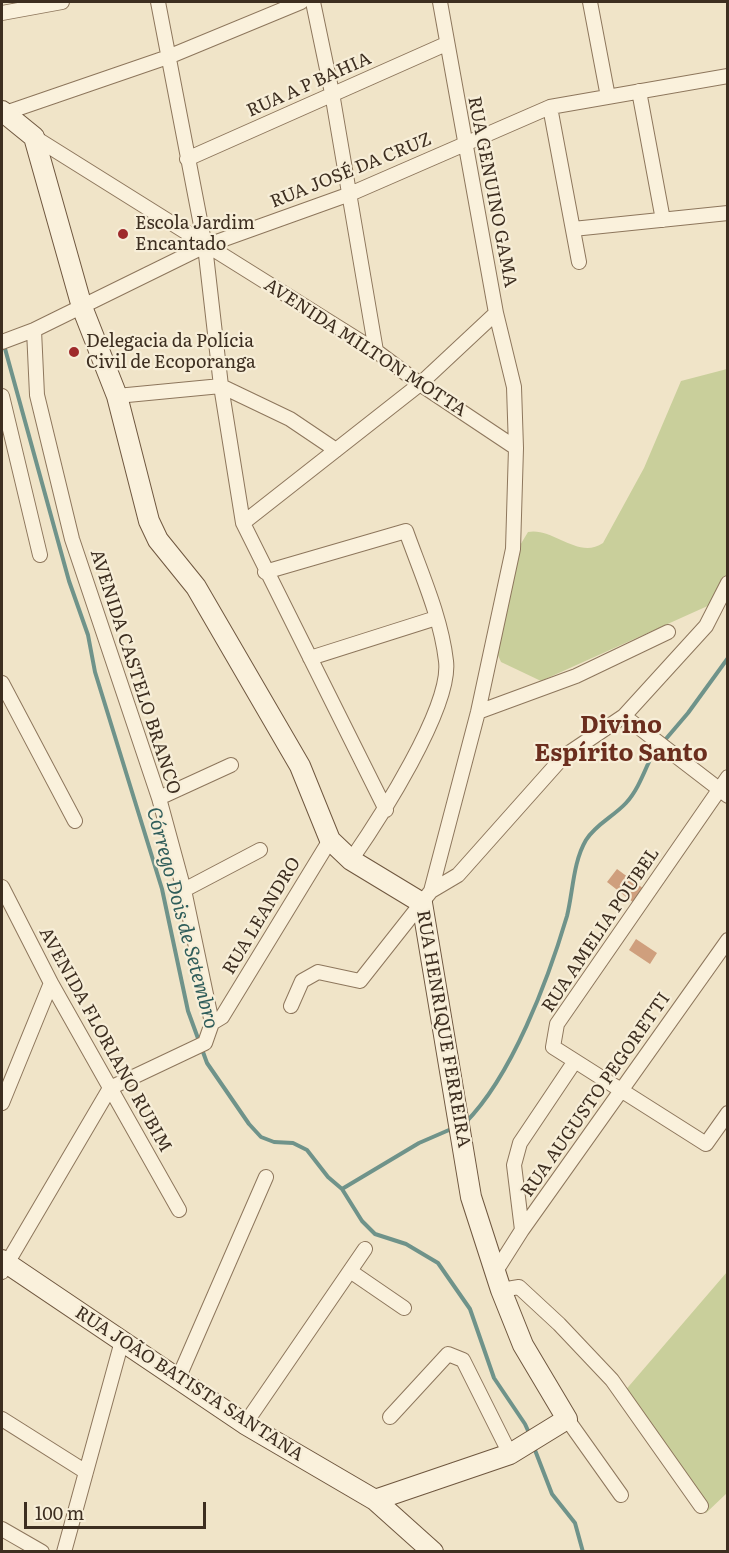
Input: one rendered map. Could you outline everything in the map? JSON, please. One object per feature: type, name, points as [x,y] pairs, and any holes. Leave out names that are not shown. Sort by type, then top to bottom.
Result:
[{"type":"street","points":[[2,13],[62,2]]},
{"type":"street","points":[[158,2],[205,246],[221,386],[243,523],[265,572],[386,810]]},
{"type":"street","points":[[3,112],[168,57],[302,2]]},
{"type":"street","points":[[313,2],[332,93],[376,351]]},
{"type":"street","name":"RUA GENUINO GAMA","points":[[243,523],[420,384],[496,313],[464,146],[440,2]]},
{"type":"street","points":[[590,2],[608,97]]},
{"type":"street","name":"RUA A P BAHIA","points":[[187,159],[446,44]]},
{"type":"street","name":"RUA JOSÉ DA CRUZ","points":[[2,342],[34,330],[205,246],[350,194],[550,107],[727,78]]},
{"type":"street","points":[[639,91],[663,220]]},
{"type":"street","points":[[550,107],[579,262]]},
{"type":"street","name":"AVENIDA MILTON MOTTA","points":[[3,112],[34,137],[376,351],[420,384],[516,448]]},
{"type":"street","name":"RUA HENRIQUE FERREIRA","points":[[34,137],[82,307],[117,396],[149,521],[158,540],[196,587],[300,766],[330,840],[351,860],[427,897],[471,1197],[498,1280],[523,1345],[567,1419],[621,1495]]},
{"type":"street","points":[[573,229],[728,213]]},
{"type":"street","points":[[427,897],[478,712],[513,549],[516,448],[514,387],[496,313]]},
{"type":"street","name":"AVENIDA CASTELO BRANCO","points":[[34,330],[37,394],[72,539],[159,798],[184,890],[212,1023]]},
{"type":"street","points":[[117,396],[221,386],[290,418],[336,450]]},
{"type":"street","points":[[2,396],[40,555]]},
{"type":"street","points":[[265,572],[406,531],[436,618],[447,663],[444,695],[386,810],[351,860]]},
{"type":"street","points":[[291,1006],[302,981],[318,972],[360,981],[427,897],[458,875],[563,757],[624,716],[706,626],[728,583]]},
{"type":"street","points":[[310,657],[436,618]]},
{"type":"street","points":[[478,712],[576,676],[668,632]]},
{"type":"street","points":[[2,683],[75,821]]},
{"type":"street","points":[[624,716],[723,793]]},
{"type":"street","points":[[159,798],[231,765]]},
{"type":"street","name":"RUA AMELIA POUBEL","points":[[728,777],[723,793],[557,1024],[553,1047],[706,1144],[728,1113]]},
{"type":"street","name":"RUA LEANDRO","points":[[110,1088],[205,1043],[212,1023],[222,1017],[330,840]]},
{"type":"street","points":[[184,890],[260,850]]},
{"type":"street","name":"AVENIDA FLORIANO RUBIM","points":[[2,887],[51,983],[179,1210]]},
{"type":"street","name":"RUA AUGUSTO PEGORETTI","points":[[498,1280],[522,1230],[623,1091],[728,940]]},
{"type":"street","points":[[2,1103],[51,983]]},
{"type":"street","points":[[522,1230],[514,1165],[520,1143],[575,1061]]},
{"type":"street","points":[[3,1265],[110,1088]]},
{"type":"street","points":[[178,1379],[266,1177]]},
{"type":"street","points":[[245,1424],[365,1249]]},
{"type":"street","name":"RUA JOÃO BATISTA SANTANA","points":[[3,1265],[122,1341],[245,1424],[375,1500],[433,1551]]},
{"type":"street","points":[[350,1271],[404,1308]]},
{"type":"street","points":[[498,1280],[519,1287],[560,1324],[612,1380],[701,1506]]},
{"type":"street","points":[[64,1551],[122,1341]]},
{"type":"street","points":[[390,1417],[448,1354],[463,1360],[517,1449]]},
{"type":"street","points":[[2,1419],[86,1472]]},
{"type":"street","points":[[375,1500],[517,1449],[567,1419]]},
{"type":"street","points":[[2,1529],[42,1551]]},
{"type":"green space","points":[[727,369],[727,573],[712,604],[541,681],[501,662],[497,653],[519,547],[528,532],[547,534],[584,548],[603,543],[644,468],[681,381]]},
{"type":"green space","points":[[727,1272],[727,1493],[706,1513],[623,1393]]},
{"type":"building","points":[[617,869],[644,889],[634,903],[607,882]]},
{"type":"building","points":[[636,939],[657,953],[650,964],[629,950]]},
{"type":"waterway","name":"Córrego Dois de Setembro","points":[[4,345],[69,581],[88,635],[95,672],[162,889],[188,1011],[207,1063],[249,1124],[261,1137],[274,1142],[293,1143],[307,1150],[328,1177],[342,1189],[362,1221],[375,1234],[406,1244],[438,1263],[470,1309],[494,1378],[530,1435]]},
{"type":"waterway","points":[[665,740],[728,658]]},
{"type":"waterway","points":[[465,1123],[498,1080],[513,1054],[539,997],[567,916],[576,867],[586,840],[631,797],[654,751]]},
{"type":"waterway","points":[[342,1189],[419,1143],[449,1130]]},
{"type":"waterway","name":"Córrego Dois de Setembro","points":[[533,1445],[552,1494],[575,1523],[583,1552]]},
{"type":"place","name":"Escola Jardim Encantado","points":[[123,234]]},
{"type":"place","name":"Delegacia da Polícia Civil de Ecoporanga","points":[[74,352]]},
{"type":"district","name":"Divino Espírito Santo","points":[[621,740]]}]
